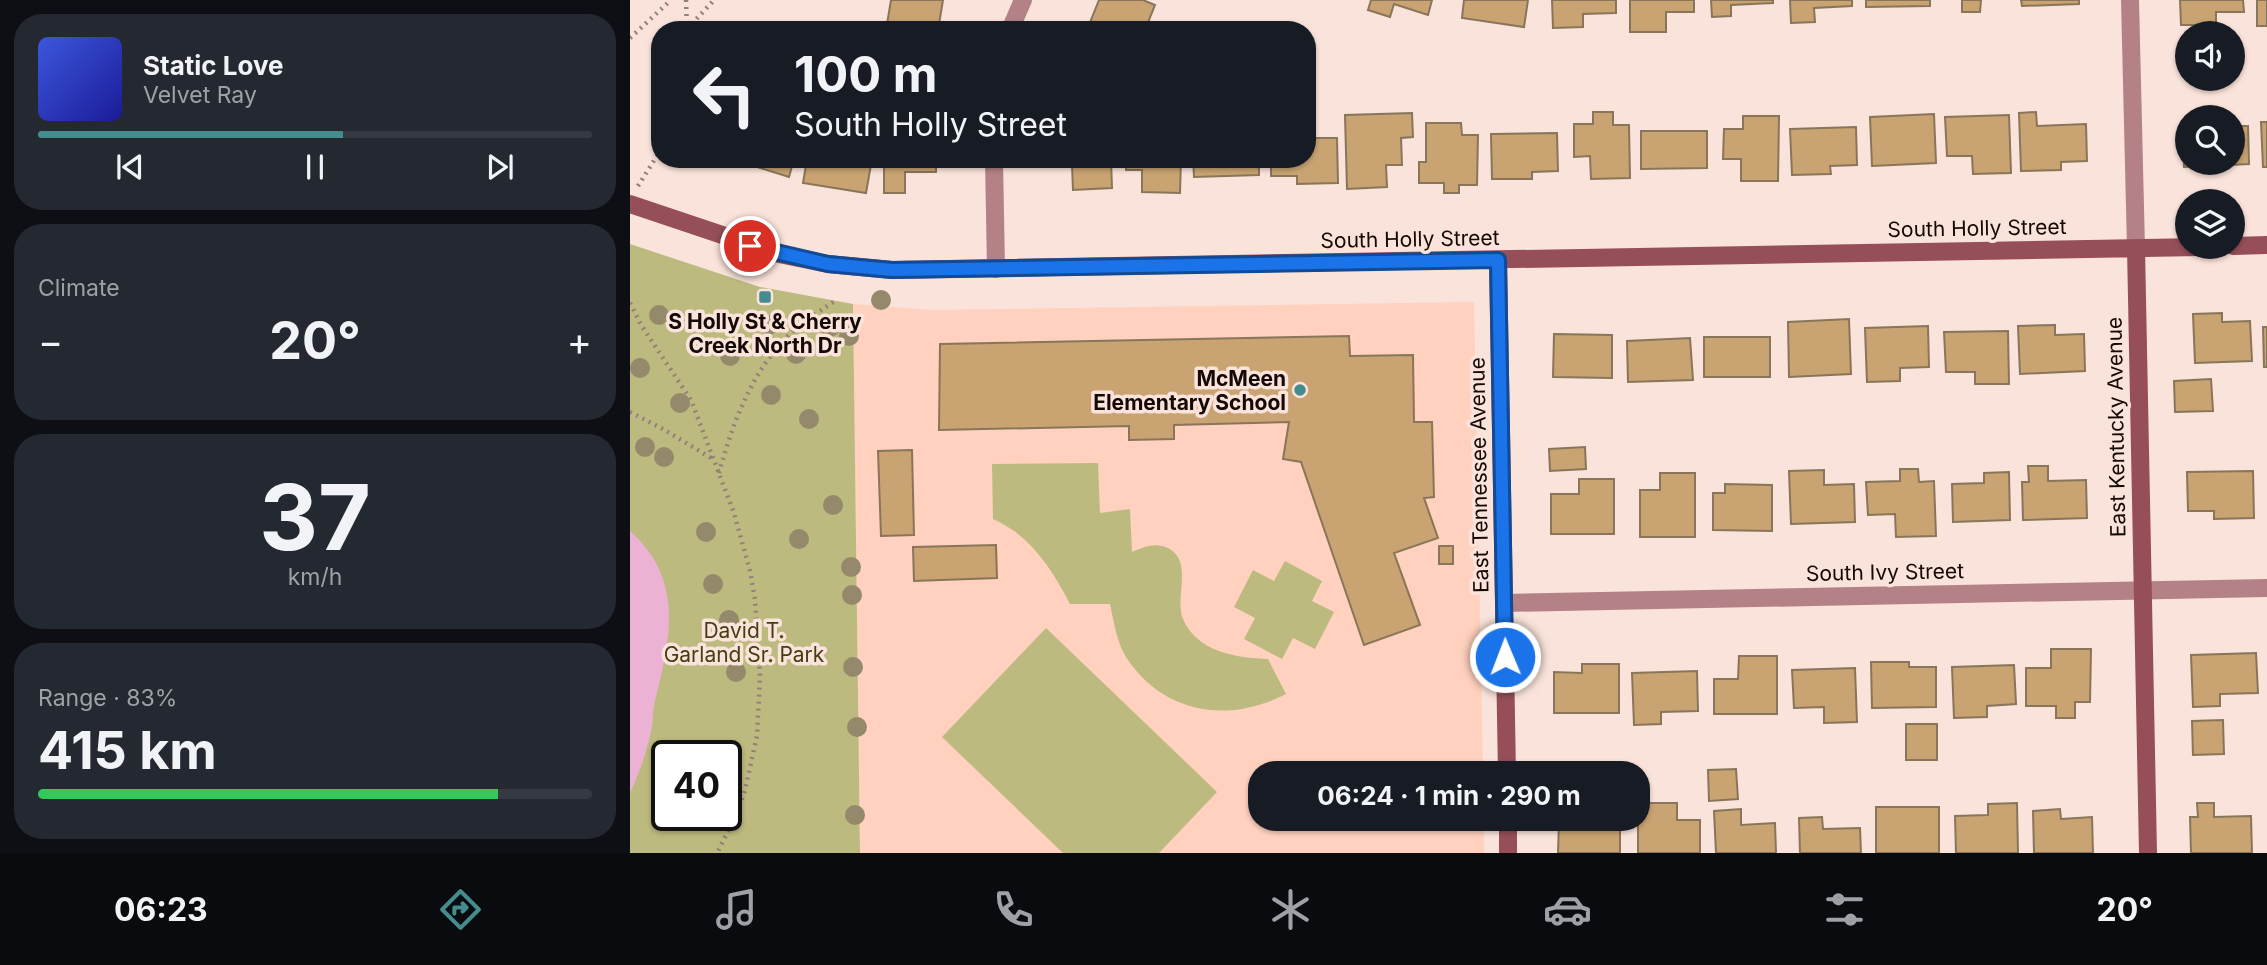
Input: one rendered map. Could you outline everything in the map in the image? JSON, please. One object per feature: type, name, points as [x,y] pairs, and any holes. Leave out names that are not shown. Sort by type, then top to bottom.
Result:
[{"type":"main road","name":"South Holly Street","points":[[630,204],[734,241],[809,261],[892,270],[2175,247]]},
{"type":"main road","points":[[2245,246],[2267,245]]},
{"type":"main road","name":"East Kentucky Avenue","points":[[2136,248],[2148,853]]},
{"type":"main road","name":"East Tennessee Avenue","points":[[1498,260],[1507,761]]},
{"type":"main road","points":[[1507,831],[1508,853]]},
{"type":"street","points":[[1014,21],[1023,0]]},
{"type":"street","name":"East Kentucky Avenue","points":[[2130,0],[2136,248]]},
{"type":"street","points":[[994,168],[996,269]]},
{"type":"street","name":"South Ivy Street","points":[[1505,603],[2267,589]]},
{"type":"path","points":[[630,38],[671,0]]},
{"type":"path","points":[[686,0],[687,21]]},
{"type":"path","points":[[695,21],[714,0]]},
{"type":"path","points":[[648,171],[651,166]]},
{"type":"path","points":[[719,474],[741,410],[772,355],[788,336],[835,301]]},
{"type":"path","points":[[630,303],[691,400],[737,523],[752,580],[758,628],[760,708],[752,765],[745,790],[717,853]]},
{"type":"path","points":[[630,412],[712,458]]},
{"type":"shaded area","points":[[1474,302],[1483,761],[1248,761],[1248,831],[1484,831],[1484,853],[860,853],[853,304],[930,310]]},
{"type":"shaded area","points":[[630,531],[648,550],[660,570],[669,613],[665,658],[650,735],[630,793]]},
{"type":"green space","name":"David T. Garland Sr. Park","points":[[630,244],[760,287],[853,304],[860,853],[630,853]]},
{"type":"green space","points":[[1098,463],[1100,513],[1130,509],[1132,552],[1159,545],[1176,554],[1182,571],[1181,610],[1189,630],[1208,646],[1219,651],[1268,659],[1286,694],[1243,709],[1221,710],[1180,703],[1161,693],[1143,678],[1124,654],[1110,604],[1070,604],[1039,554],[1018,534],[993,519],[992,464]]},
{"type":"green space","points":[[1285,561],[1322,581],[1312,601],[1334,612],[1315,649],[1293,638],[1282,659],[1244,639],[1255,618],[1234,607],[1253,570],[1274,581]]},
{"type":"green space","points":[[1046,628],[1217,792],[1159,853],[1063,853],[942,737]]},
{"type":"building","points":[[891,0],[943,0],[940,21],[888,21]]},
{"type":"building","points":[[1099,0],[1143,0],[1155,5],[1149,21],[1091,21]]},
{"type":"building","points":[[1371,0],[1432,0],[1428,15],[1394,4],[1390,17],[1368,10]]},
{"type":"building","points":[[1464,0],[1528,0],[1524,27],[1462,18]]},
{"type":"building","points":[[1552,0],[1616,0],[1616,13],[1583,14],[1583,27],[1553,28]]},
{"type":"building","points":[[1630,0],[1694,0],[1694,12],[1666,12],[1666,32],[1630,32]]},
{"type":"building","points":[[1711,0],[1773,0],[1773,3],[1731,5],[1731,16],[1712,17]]},
{"type":"building","points":[[1790,0],[1852,0],[1852,6],[1814,8],[1815,22],[1791,23]]},
{"type":"building","points":[[1866,0],[1930,0],[1930,6],[1866,7]]},
{"type":"building","points":[[1962,0],[1981,0],[1980,12],[1962,12]]},
{"type":"building","points":[[2021,0],[2079,0],[2079,4],[2022,6]]},
{"type":"building","points":[[2180,0],[2243,0],[2244,12],[2216,12],[2216,21],[2181,21]]},
{"type":"building","points":[[2257,0],[2267,0],[2267,26],[2257,26]]},
{"type":"building","points":[[1593,112],[1613,112],[1613,125],[1629,125],[1630,178],[1591,179],[1590,156],[1574,157],[1574,124],[1593,124]]},
{"type":"building","points":[[2036,112],[2037,126],[2086,124],[2087,161],[2061,162],[2061,170],[2021,171],[2019,113]]},
{"type":"building","points":[[1412,113],[1413,137],[1401,138],[1402,165],[1386,165],[1387,187],[1347,189],[1345,115]]},
{"type":"building","points":[[1934,114],[1936,163],[1872,166],[1870,117]]},
{"type":"building","points":[[2009,115],[2011,173],[1973,174],[1972,156],[1947,156],[1945,117]]},
{"type":"building","points":[[1743,116],[1779,116],[1778,181],[1741,181],[1741,159],[1723,159],[1724,129],[1743,129]]},
{"type":"building","points":[[2261,122],[2267,122],[2267,167],[2263,167]]},
{"type":"building","points":[[1426,123],[1461,123],[1462,135],[1478,135],[1477,185],[1459,185],[1459,193],[1444,193],[1444,183],[1419,183],[1419,162],[1426,162]]},
{"type":"building","points":[[2245,126],[2248,126],[2249,164],[2245,164]]},
{"type":"building","points":[[1856,127],[1857,165],[1830,166],[1831,174],[1792,175],[1790,129]]},
{"type":"building","points":[[1641,131],[1707,131],[1707,168],[1641,169]]},
{"type":"building","points":[[1557,133],[1558,171],[1532,172],[1532,179],[1492,179],[1491,134]]},
{"type":"building","points":[[1316,138],[1337,138],[1338,183],[1297,184],[1297,176],[1271,176],[1271,168],[1316,168]]},
{"type":"building","points":[[760,168],[792,168],[789,177]]},
{"type":"building","points":[[806,168],[870,168],[866,193],[803,183]]},
{"type":"building","points":[[884,168],[936,168],[936,172],[905,172],[905,193],[884,193]]},
{"type":"building","points":[[1072,168],[1111,168],[1112,188],[1073,190]]},
{"type":"building","points":[[1181,168],[1180,193],[1142,192],[1142,170],[1126,170]]},
{"type":"building","points":[[1194,168],[1259,168],[1259,175],[1194,177]]},
{"type":"building","points":[[2222,313],[2222,322],[2250,321],[2252,361],[2195,363],[2193,314]]},
{"type":"building","points":[[1849,319],[1851,374],[1789,377],[1788,322]]},
{"type":"building","points":[[2055,325],[2055,335],[2084,334],[2085,371],[2020,374],[2018,326]]},
{"type":"building","points":[[1928,326],[1929,367],[1900,368],[1900,381],[1867,382],[1865,328]]},
{"type":"building","points":[[2263,327],[2267,327],[2267,367],[2264,367]]},
{"type":"building","points":[[2008,331],[2009,384],[1975,384],[1975,372],[1946,372],[1944,332]]},
{"type":"building","points":[[1554,334],[1612,335],[1612,378],[1553,377]]},
{"type":"building","points":[[1349,336],[1350,356],[1413,355],[1414,422],[1432,422],[1434,497],[1424,498],[1438,538],[1394,553],[1420,625],[1364,645],[1301,462],[1283,459],[1289,422],[1174,425],[1174,439],[1129,440],[1129,426],[939,430],[940,344]]},
{"type":"building","points":[[1704,337],[1770,337],[1770,377],[1704,377]]},
{"type":"building","points":[[1690,338],[1693,380],[1628,382],[1627,341]]},
{"type":"building","points":[[2211,379],[2213,411],[2175,412],[2174,381]]},
{"type":"building","points":[[1585,447],[1586,469],[1550,471],[1549,449]]},
{"type":"building","points":[[912,450],[914,535],[881,536],[878,451]]},
{"type":"building","points":[[2028,466],[2048,466],[2048,481],[2086,480],[2087,518],[2023,520],[2022,482],[2029,482]]},
{"type":"building","points":[[1900,469],[1918,469],[1919,482],[1934,481],[1936,536],[1896,537],[1895,514],[1868,515],[1866,482],[1900,481]]},
{"type":"building","points":[[1824,470],[1824,485],[1854,484],[1855,522],[1791,524],[1789,471]]},
{"type":"building","points":[[2253,471],[2254,518],[2214,519],[2214,511],[2188,511],[2187,472]]},
{"type":"building","points":[[2009,472],[2010,520],[1953,522],[1952,484],[1984,483],[1984,473]]},
{"type":"building","points":[[1660,473],[1695,473],[1695,537],[1640,537],[1640,490],[1660,490]]},
{"type":"building","points":[[1579,479],[1614,479],[1614,534],[1551,534],[1551,494],[1579,494]]},
{"type":"building","points":[[1725,484],[1772,485],[1772,531],[1713,530],[1713,493],[1725,493]]},
{"type":"building","points":[[996,545],[997,578],[914,581],[913,547]]},
{"type":"building","points":[[1439,546],[1453,546],[1453,564],[1439,564]]},
{"type":"building","points":[[2051,649],[2091,649],[2090,702],[2075,702],[2075,718],[2056,718],[2056,706],[2026,706],[2026,668],[2051,668]]},
{"type":"building","points":[[2256,653],[2258,693],[2220,694],[2220,706],[2193,707],[2191,655]]},
{"type":"building","points":[[1739,656],[1777,656],[1777,714],[1714,714],[1714,679],[1738,679]]},
{"type":"building","points":[[1871,662],[1909,662],[1909,667],[1936,667],[1936,707],[1872,708]]},
{"type":"building","points":[[1582,664],[1619,664],[1619,713],[1554,713],[1554,672],[1582,673]]},
{"type":"building","points":[[2014,665],[2016,704],[1987,706],[1987,717],[1954,718],[1952,667]]},
{"type":"building","points":[[1855,668],[1857,722],[1824,723],[1824,707],[1794,708],[1792,670]]},
{"type":"building","points":[[1697,671],[1698,711],[1661,712],[1661,724],[1634,725],[1632,673]]},
{"type":"building","points":[[2223,720],[2224,754],[2193,755],[2192,721]]},
{"type":"building","points":[[1906,724],[1937,724],[1937,760],[1906,760]]},
{"type":"building","points":[[1736,769],[1738,799],[1709,801],[1708,770]]},
{"type":"building","points":[[1650,803],[1677,803],[1677,820],[1700,820],[1700,853],[1638,853],[1638,831],[1650,831]]},
{"type":"building","points":[[2017,803],[2018,853],[1956,853],[1955,816],[1988,815],[1988,804]]},
{"type":"building","points":[[2197,803],[2214,803],[2214,817],[2251,816],[2252,853],[2191,853],[2190,817],[2198,817]]},
{"type":"building","points":[[1876,807],[1939,807],[1939,853],[1876,853]]},
{"type":"building","points":[[1741,809],[1741,825],[1775,823],[1776,853],[1716,853],[1714,811]]},
{"type":"building","points":[[2060,809],[2061,819],[2092,817],[2093,853],[2034,853],[2033,811]]},
{"type":"building","points":[[1822,817],[1823,829],[1860,828],[1861,853],[1800,853],[1799,818]]},
{"type":"building","points":[[1559,831],[1620,831],[1620,853],[1558,853]]},
{"type":"place","name":"S Holly St & Cherry Creek North Dr","points":[[765,297]]},
{"type":"place","name":"McMeen Elementary School","points":[[1300,390]]},
{"type":"route","points":[[750,246],[797,259],[892,270],[1498,260],[1505,657]]}]
